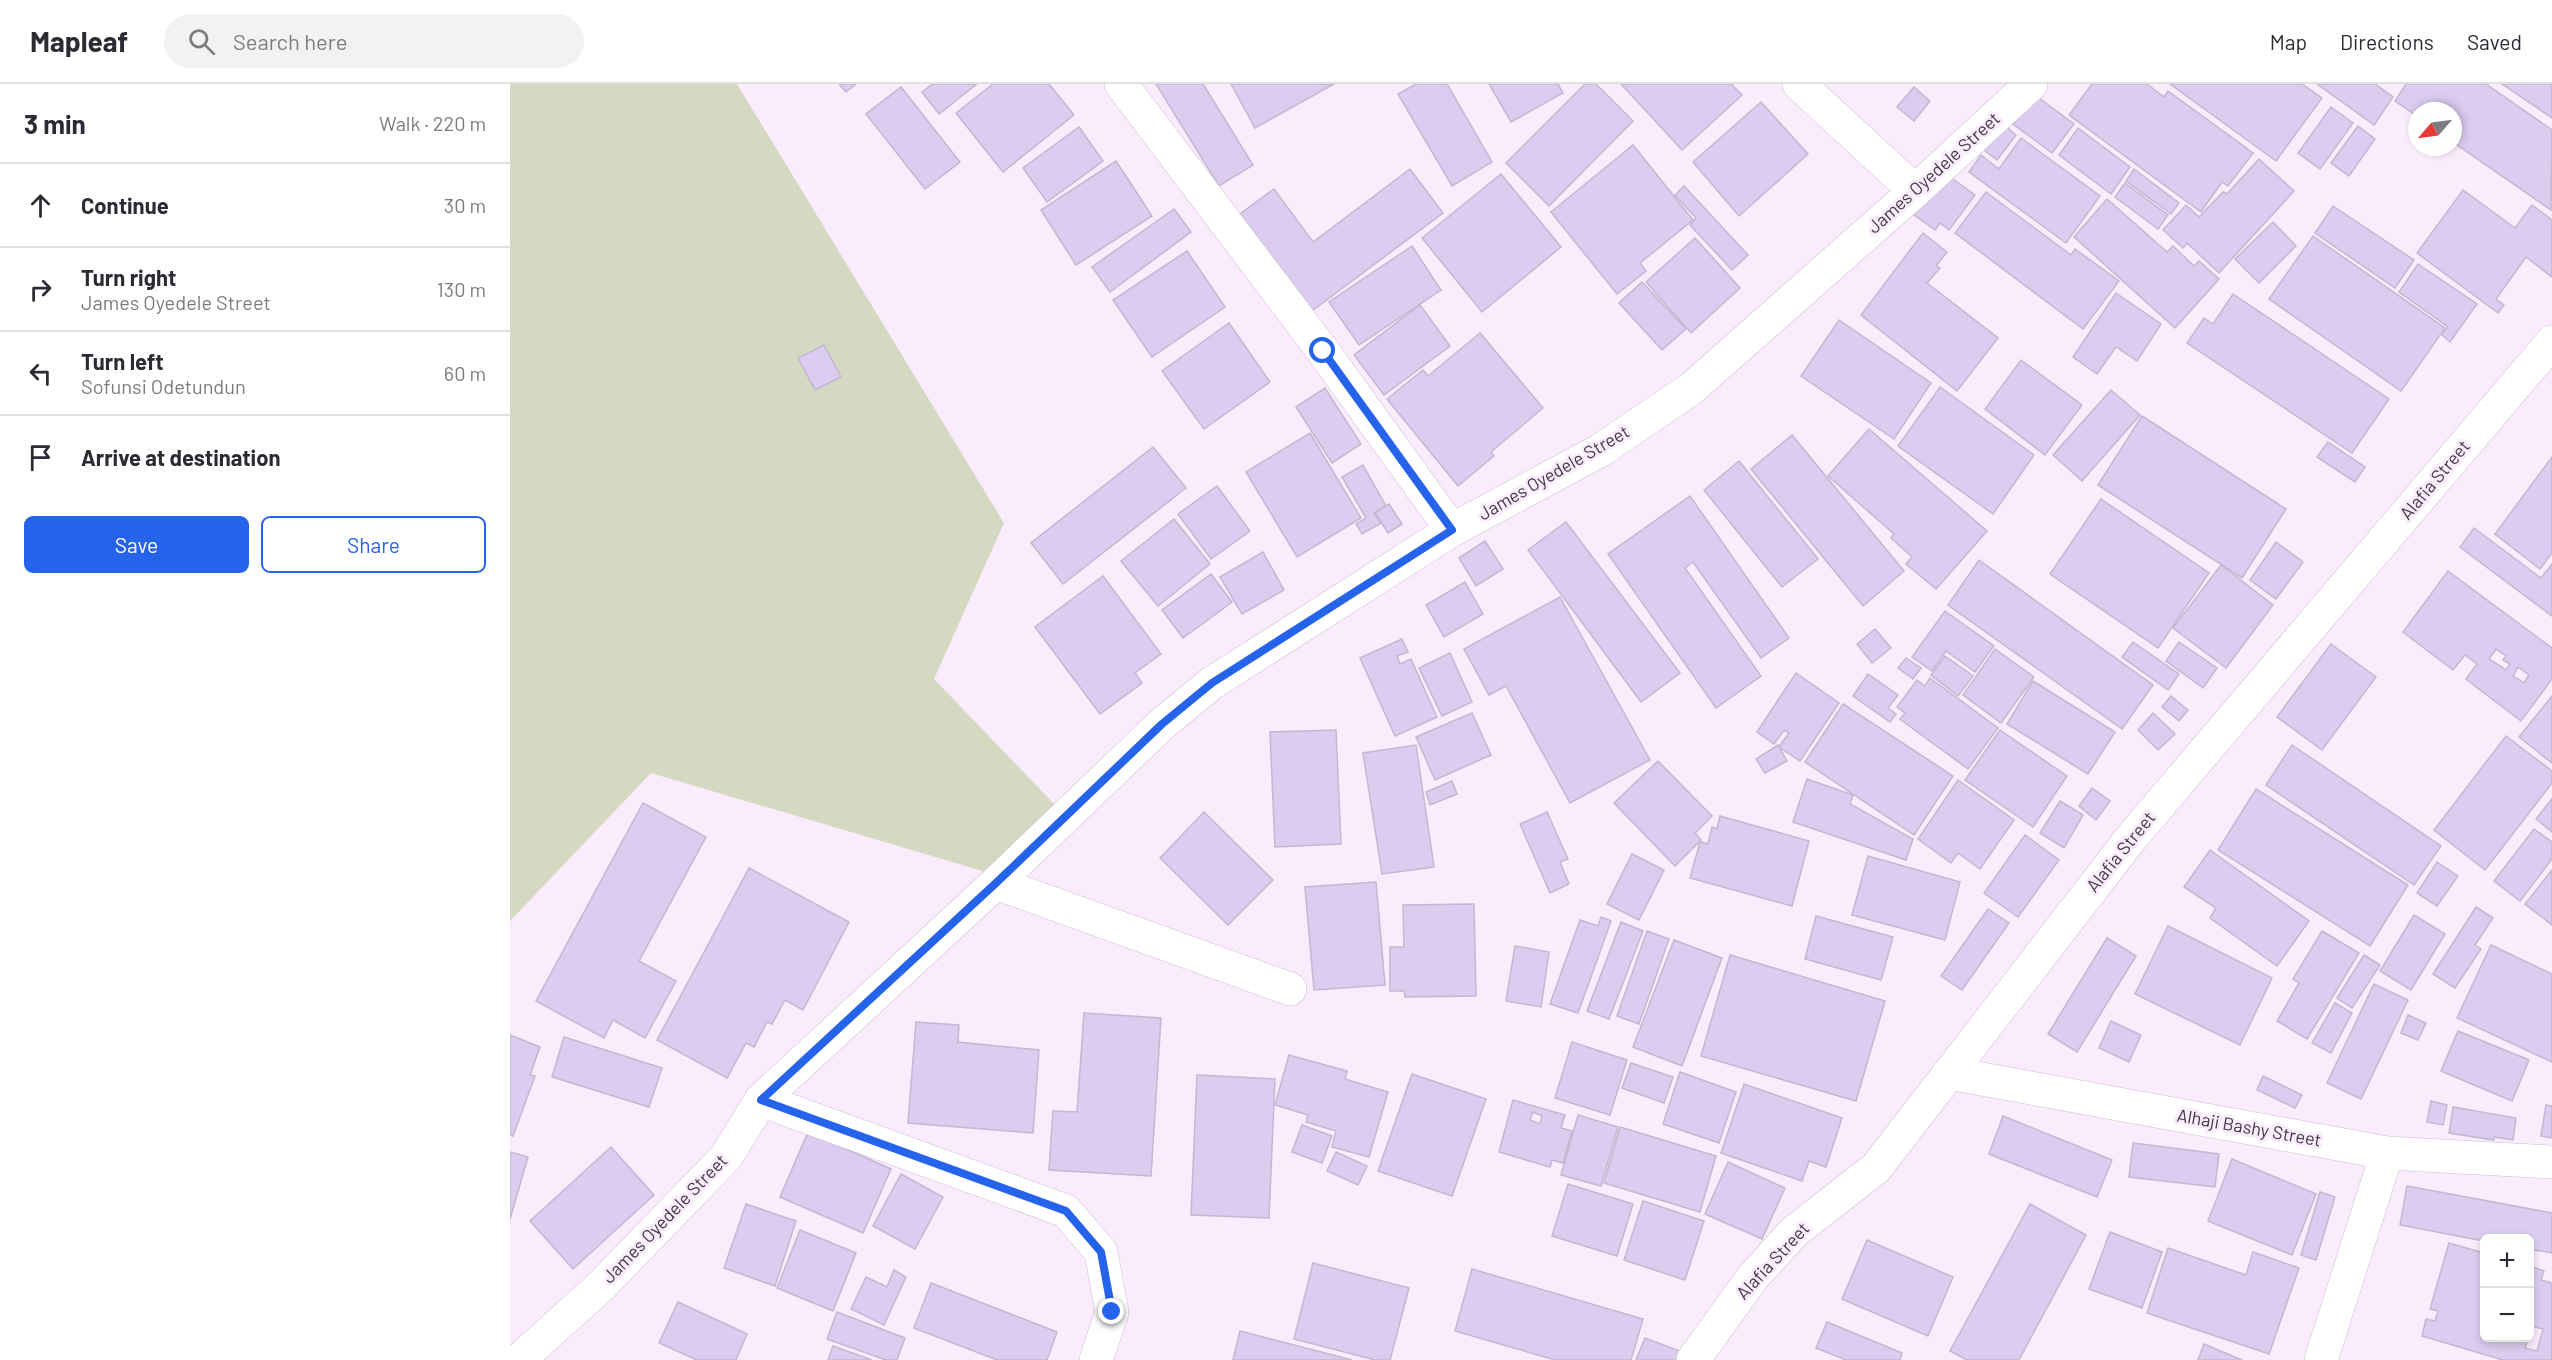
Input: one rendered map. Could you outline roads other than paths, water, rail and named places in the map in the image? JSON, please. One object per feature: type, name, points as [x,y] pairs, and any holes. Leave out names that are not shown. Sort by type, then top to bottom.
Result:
[{"type":"street","points":[[1122,84],[1323,351],[1452,530]]},
{"type":"street","points":[[1799,84],[1915,191]]},
{"type":"street","name":"James Oyedele Street","points":[[519,1360],[601,1286],[726,1157],[761,1100],[996,883],[1162,724],[1212,683],[1452,530],[1601,450],[1692,388],[1915,191],[2031,84]]},
{"type":"street","name":"Alafia Street","points":[[1693,1360],[1753,1277],[1794,1232],[1876,1168],[2132,837],[2552,342]]},
{"type":"street","points":[[996,883],[1290,989]]},
{"type":"street","name":"Alhaji Bashy Street","points":[[1949,1073],[2387,1153],[2552,1162]]},
{"type":"street","points":[[761,1100],[1066,1211],[1101,1252],[1112,1312],[1096,1360]]},
{"type":"street","points":[[2321,1360],[2387,1153]]}]
